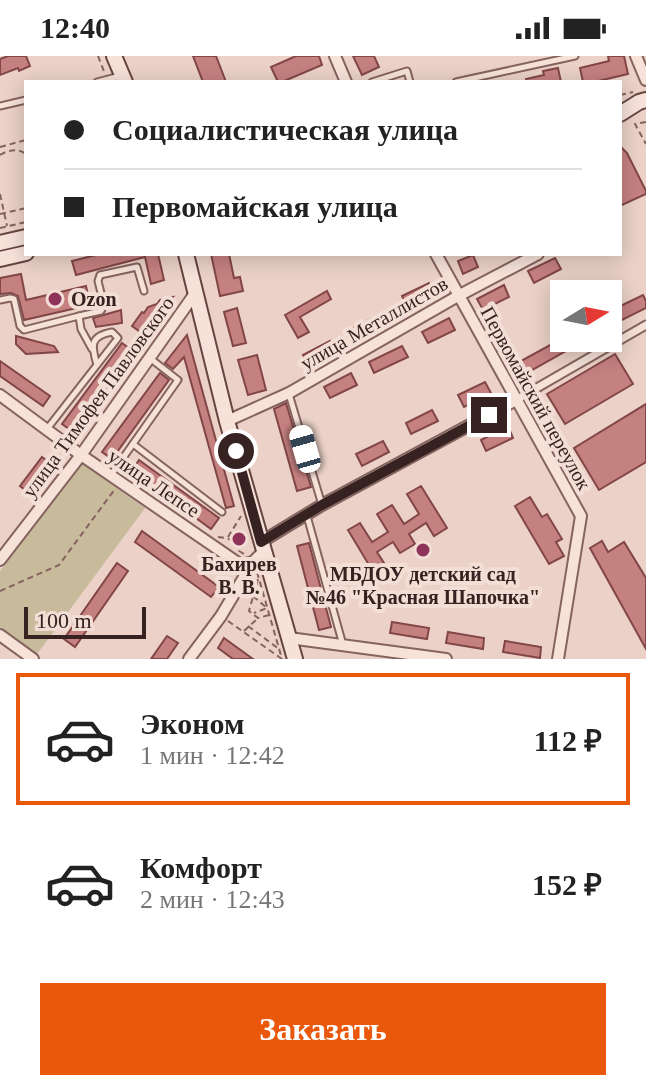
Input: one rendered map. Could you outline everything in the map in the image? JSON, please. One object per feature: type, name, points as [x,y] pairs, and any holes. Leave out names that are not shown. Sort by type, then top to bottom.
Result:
[{"type":"main road","points":[[114,56],[118,79]]},
{"type":"main road","points":[[0,243],[24,237]]},
{"type":"main road","points":[[0,259],[24,253]]},
{"type":"main road","points":[[187,256],[259,552],[284,643],[295,659]]},
{"type":"street","points":[[335,56],[345,80]]},
{"type":"street","points":[[636,56],[646,80]]},
{"type":"street","name":"Первомайский переулок","points":[[437,256],[581,516],[558,659]]},
{"type":"street","name":"улица Металлистов","points":[[227,421],[289,393],[534,256]]},
{"type":"street","name":"улица Тимофея Павловского","points":[[0,560],[81,455],[196,292]]},
{"type":"street","points":[[189,659],[221,616],[259,552],[307,515],[646,325]]},
{"type":"street","name":"улица Лепсе","points":[[0,395],[241,565],[259,552]]},
{"type":"street","points":[[0,635],[33,659]]},
{"type":"street","points":[[284,643],[343,645],[446,659]]},
{"type":"lane","points":[[465,80],[575,56]]},
{"type":"lane","points":[[378,80],[407,71],[409,80]]},
{"type":"lane","points":[[0,106],[24,100]]},
{"type":"lane","points":[[0,300],[14,299],[20,326],[24,330],[101,311],[104,305],[98,281],[100,275],[137,267],[144,291]]},
{"type":"lane","points":[[79,316],[81,329],[97,365]]},
{"type":"lane","points":[[47,429],[118,338],[112,332],[97,336],[92,350]]},
{"type":"lane","points":[[115,479],[133,444],[178,380],[150,358]]},
{"type":"lane","points":[[289,393],[322,505]]},
{"type":"lane","points":[[133,444],[222,512]]},
{"type":"lane","points":[[307,515],[343,645]]},
{"type":"path","points":[[98,56],[118,79]]},
{"type":"path","points":[[646,122],[635,124],[646,144]]},
{"type":"path","points":[[0,147],[24,141]]},
{"type":"path","points":[[8,145],[10,151]]},
{"type":"path","points":[[0,155],[10,151],[24,152]]},
{"type":"path","points":[[0,194],[7,226]]},
{"type":"path","points":[[2,213],[24,208]]},
{"type":"path","points":[[0,228],[24,222]]},
{"type":"path","points":[[0,591],[59,565],[115,479]]},
{"type":"path","points":[[227,538],[242,514]]},
{"type":"path","points":[[213,537],[227,538],[242,546]]},
{"type":"path","points":[[221,616],[282,659],[284,643],[269,615],[259,578],[259,552]]},
{"type":"path","points":[[258,618],[249,611],[259,578]]},
{"type":"path","points":[[253,596],[267,608]]},
{"type":"path","points":[[253,614],[267,608]]},
{"type":"path","points":[[243,632],[258,618],[269,615]]},
{"type":"path","points":[[248,626],[284,643]]},
{"type":"shaded area","points":[[82,464],[145,508],[37,654],[0,627],[0,571]]},
{"type":"building","points":[[26,56],[30,66],[0,75],[0,59]]},
{"type":"building","points":[[193,56],[216,56],[225,80],[202,80]]},
{"type":"building","points":[[296,56],[319,56],[322,65],[287,80],[277,80],[271,67]]},
{"type":"building","points":[[353,56],[374,56],[379,67],[362,75]]},
{"type":"building","points":[[608,56],[624,56],[628,74],[602,80],[583,80],[580,68],[609,61]]},
{"type":"building","points":[[558,68],[561,80],[526,80],[544,75],[543,71]]},
{"type":"building","points":[[622,148],[627,153],[646,194],[622,205]]},
{"type":"building","points":[[92,256],[158,256],[164,280],[151,284],[145,257],[76,275],[72,261]]},
{"type":"building","points":[[211,256],[229,256],[234,278],[240,277],[243,291],[220,296]]},
{"type":"building","points":[[473,256],[478,267],[463,274],[458,261]]},
{"type":"building","points":[[555,258],[561,269],[534,283],[528,271]]},
{"type":"building","points":[[21,274],[26,300],[86,286],[90,305],[24,320],[18,296],[0,294],[0,278]]},
{"type":"building","points":[[429,283],[435,294],[408,308],[402,296]]},
{"type":"building","points":[[504,285],[509,297],[483,310],[477,299]]},
{"type":"building","points":[[327,291],[331,299],[300,317],[309,332],[298,338],[285,315]]},
{"type":"building","points":[[643,295],[646,301],[646,308],[622,320],[622,305]]},
{"type":"building","points":[[173,297],[146,336],[132,326],[148,307]]},
{"type":"building","points":[[237,308],[246,343],[233,346],[224,312]]},
{"type":"building","points":[[121,310],[122,323],[96,327],[93,318]]},
{"type":"building","points":[[379,315],[384,326],[358,339],[353,328]]},
{"type":"building","points":[[449,318],[455,330],[428,343],[422,332]]},
{"type":"building","points":[[187,335],[234,506],[226,508],[184,357],[173,369],[165,363]]},
{"type":"building","points":[[16,336],[54,346],[58,352],[26,354],[16,344]]},
{"type":"building","points":[[330,341],[335,353],[309,366],[303,355]]},
{"type":"building","points":[[122,343],[133,351],[75,433],[62,424]]},
{"type":"building","points":[[550,345],[550,352],[564,352],[516,379],[510,367]]},
{"type":"building","points":[[402,346],[408,357],[374,373],[369,362]]},
{"type":"building","points":[[615,354],[633,384],[565,424],[547,394]]},
{"type":"building","points":[[257,355],[266,390],[248,395],[238,360]]},
{"type":"building","points":[[0,361],[50,396],[43,406],[0,376]]},
{"type":"building","points":[[160,373],[169,380],[112,459],[102,452]]},
{"type":"building","points":[[351,373],[357,385],[330,398],[324,387]]},
{"type":"building","points":[[485,382],[491,393],[464,407],[458,395]]},
{"type":"building","points":[[286,403],[311,487],[297,491],[274,409]]},
{"type":"building","points":[[646,404],[646,462],[599,490],[574,448]]},
{"type":"building","points":[[432,410],[438,421],[411,434],[406,423]]},
{"type":"building","points":[[508,426],[513,438],[486,451],[481,440]]},
{"type":"building","points":[[383,441],[389,452],[362,466],[356,454]]},
{"type":"building","points":[[42,457],[50,463],[29,493],[20,486]]},
{"type":"building","points":[[139,460],[219,518],[211,529],[132,471]]},
{"type":"building","points":[[421,486],[447,528],[434,536],[426,523],[409,534],[415,544],[400,553],[393,542],[377,552],[384,563],[372,570],[348,530],[360,523],[372,542],[388,532],[377,514],[392,505],[404,524],[419,514],[407,494]]},
{"type":"building","points":[[530,497],[542,517],[547,514],[562,539],[556,542],[564,556],[549,564],[515,506]]},
{"type":"building","points":[[142,531],[219,587],[211,597],[135,542]]},
{"type":"building","points":[[602,541],[608,552],[624,542],[646,578],[646,649],[590,548]]},
{"type":"building","points":[[309,543],[331,627],[319,630],[297,546]]},
{"type":"building","points":[[117,563],[128,571],[75,647],[64,639]]},
{"type":"building","points":[[392,622],[429,628],[427,639],[390,633]]},
{"type":"building","points":[[448,632],[484,638],[483,649],[446,643]]},
{"type":"building","points":[[167,636],[178,643],[167,659],[151,659]]},
{"type":"building","points":[[224,638],[253,659],[233,659],[218,648]]},
{"type":"building","points":[[505,641],[541,647],[540,658],[503,652]]},
{"type":"place","name":"Ozon","points":[[55,299]]},
{"type":"place","name":"Бахирев В. В.","points":[[239,539]]},
{"type":"place","name":"МБДОУ детский сад №46 \"Красная Шапочка\"","points":[[423,550]]},
{"type":"route","points":[[236,451],[261,542],[322,505],[489,415]]}]
